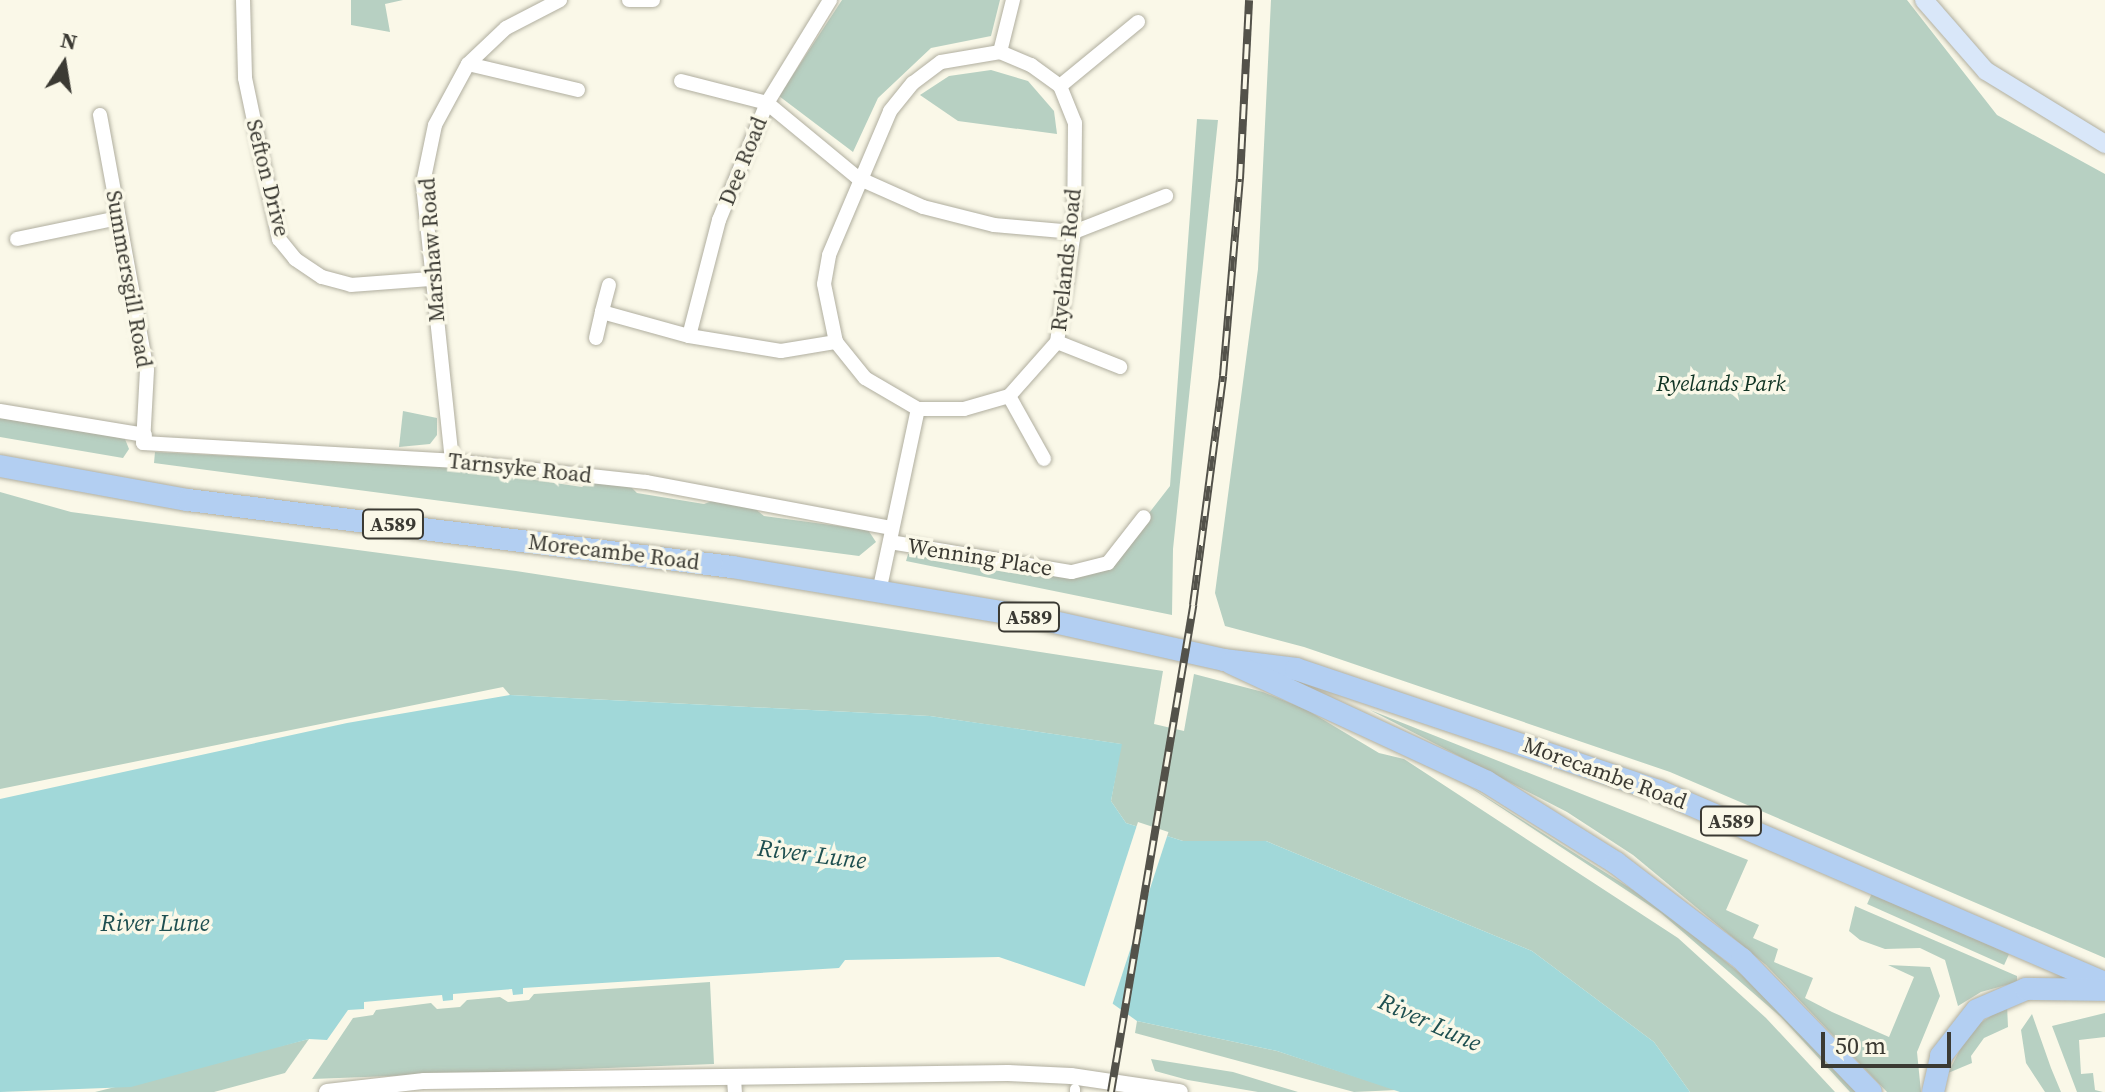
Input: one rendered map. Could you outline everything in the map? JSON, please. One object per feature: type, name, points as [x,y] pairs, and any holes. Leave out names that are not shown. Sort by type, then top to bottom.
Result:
[{"type":"main road","points":[[1924,0],[1986,71],[2105,144]]},
{"type":"main road","name":"Morecambe Road","points":[[0,466],[188,500],[732,567],[1036,618],[1224,660],[1259,661],[1338,681],[1659,791],[2105,983]]},
{"type":"main road","name":"Morecambe Road","points":[[1224,660],[1487,782],[1616,863],[1742,959],[1871,1092]]},
{"type":"main road","points":[[1933,1092],[1941,1056],[1977,1010],[2026,989],[2105,990]]},
{"type":"street","name":"Sefton Drive","points":[[243,0],[245,78],[279,239],[295,259],[322,277],[351,285],[430,279]]},
{"type":"street","name":"Marshaw Road","points":[[452,461],[430,279],[423,183],[435,125],[468,64],[506,28],[560,0]]},
{"type":"street","points":[[629,0],[653,0]]},
{"type":"street","name":"Dee Road","points":[[689,336],[719,220],[767,103],[830,0]]},
{"type":"street","points":[[1000,52],[1013,0]]},
{"type":"street","points":[[1044,459],[1009,396],[964,409],[918,409],[865,378],[836,342],[824,284],[829,255],[858,178],[890,111],[913,83],[941,62],[1000,52],[1031,65],[1060,86],[1138,22]]},
{"type":"street","points":[[468,64],[578,90]]},
{"type":"street","points":[[681,81],[767,103],[858,178],[951,214],[994,225],[1074,232],[1166,196]]},
{"type":"street","name":"Ryelands Road","points":[[1009,396],[1057,342],[1074,232],[1075,123],[1060,86]]},
{"type":"street","name":"Summersgill Road","points":[[100,115],[147,370],[144,439]]},
{"type":"street","points":[[17,239],[118,218]]},
{"type":"street","points":[[596,338],[609,285]]},
{"type":"street","points":[[602,312],[689,336],[781,351],[836,342]]},
{"type":"street","points":[[1057,342],[1120,367]]},
{"type":"street","points":[[879,592],[918,409]]},
{"type":"street","name":"Tarnsyke Road","points":[[0,411],[144,439],[452,461],[646,482],[891,535]]},
{"type":"street","name":"Wenning Place","points":[[891,535],[1072,572],[1108,563],[1144,517]]},
{"type":"street","points":[[327,1092],[424,1081],[542,1086],[735,1085],[1008,1073],[1180,1092]]},
{"type":"green space","points":[[351,0],[403,0],[385,4],[390,32],[351,25]]},
{"type":"green space","points":[[842,0],[1000,0],[991,36],[931,48],[878,98],[853,152],[779,96]]},
{"type":"green space","name":"Ryelands Park","points":[[1271,0],[1907,0],[1997,115],[2105,174],[2105,958],[1670,772],[1304,647],[1225,626],[1215,593],[1258,269]]},
{"type":"green space","points":[[991,70],[1028,81],[1054,111],[1057,134],[958,121],[920,95],[949,76]]},
{"type":"green space","points":[[1197,119],[1218,120],[1173,549],[1172,615],[906,561],[909,551],[1077,577],[1108,566],[1170,486]]},
{"type":"green space","points":[[403,411],[437,418],[437,435],[430,444],[399,447]]},
{"type":"green space","points":[[0,418],[125,439],[129,449],[123,458],[0,437]]},
{"type":"green space","points":[[155,452],[446,467],[582,487],[590,481],[630,486],[637,493],[704,504],[715,500],[754,508],[764,516],[868,530],[876,542],[859,556],[154,463]]},
{"type":"green space","points":[[0,492],[71,512],[516,571],[1163,671],[1154,724],[1184,731],[1194,674],[1263,692],[1307,710],[1379,753],[1404,759],[1678,938],[1766,1018],[1835,1092],[1690,1092],[1654,1042],[1532,951],[1266,841],[1183,841],[1126,823],[1111,801],[1121,744],[930,716],[510,695],[503,687],[0,789]]},
{"type":"green space","points":[[1370,710],[1748,860],[1726,910],[1759,925],[1753,938],[1778,949],[1774,962],[1813,978],[1805,998],[1832,1012],[1889,1037],[1914,977],[1888,965],[1930,967],[1940,996],[1917,1052],[1921,1092],[1887,1092],[1766,965],[1633,855],[1567,812]]},
{"type":"green space","points":[[1456,778],[1655,904],[1757,987],[1857,1092],[1850,1092],[1781,1017],[1661,913]]},
{"type":"green space","points":[[1872,893],[2009,954],[2004,965],[1867,904]]},
{"type":"green space","points":[[1855,906],[2017,976],[2017,982],[1981,992],[1958,1006],[1945,960],[1920,948],[1885,949],[1860,940],[1849,931]]},
{"type":"green space","points":[[710,982],[714,1064],[312,1079],[353,1018],[373,1015],[376,1010],[431,1003],[437,1009],[460,1007],[467,1000],[500,997],[508,1002],[529,1000],[534,994]]},
{"type":"green space","points":[[2007,1005],[2008,1027],[1984,1038],[1971,1056],[1972,1063],[1948,1073],[1970,1030]]},
{"type":"green space","points":[[2105,1013],[2105,1037],[2079,1040],[2081,1074],[2093,1073],[2095,1090],[2103,1092],[2077,1092],[2052,1026]]},
{"type":"green space","points":[[2032,1014],[2061,1092],[2045,1092],[2026,1063],[2021,1030]]},
{"type":"green space","points":[[1137,1021],[1277,1051],[1397,1090],[1354,1092],[1135,1033]]},
{"type":"green space","points":[[309,1039],[285,1073],[214,1092],[95,1092]]},
{"type":"green space","points":[[1151,1059],[1233,1072],[1298,1092],[1258,1092],[1188,1080],[1155,1071]]},
{"type":"water","name":"River Lune","points":[[510,695],[930,716],[1122,744],[1111,801],[1126,823],[1183,841],[1266,841],[1532,951],[1654,1042],[1690,1092],[1400,1092],[1277,1051],[1137,1021],[1092,989],[999,957],[845,960],[839,968],[523,988],[523,994],[513,995],[512,989],[453,994],[453,1000],[443,1001],[442,995],[364,1002],[364,1009],[348,1010],[327,1040],[309,1039],[131,1087],[0,1092],[0,799],[347,723]]},
{"type":"pier","points":[[1138,822],[1168,832],[1111,1009],[1081,999]]},
{"type":"railway","points":[[1111,1092],[1193,605],[1223,376],[1240,179],[1249,0]]}]
